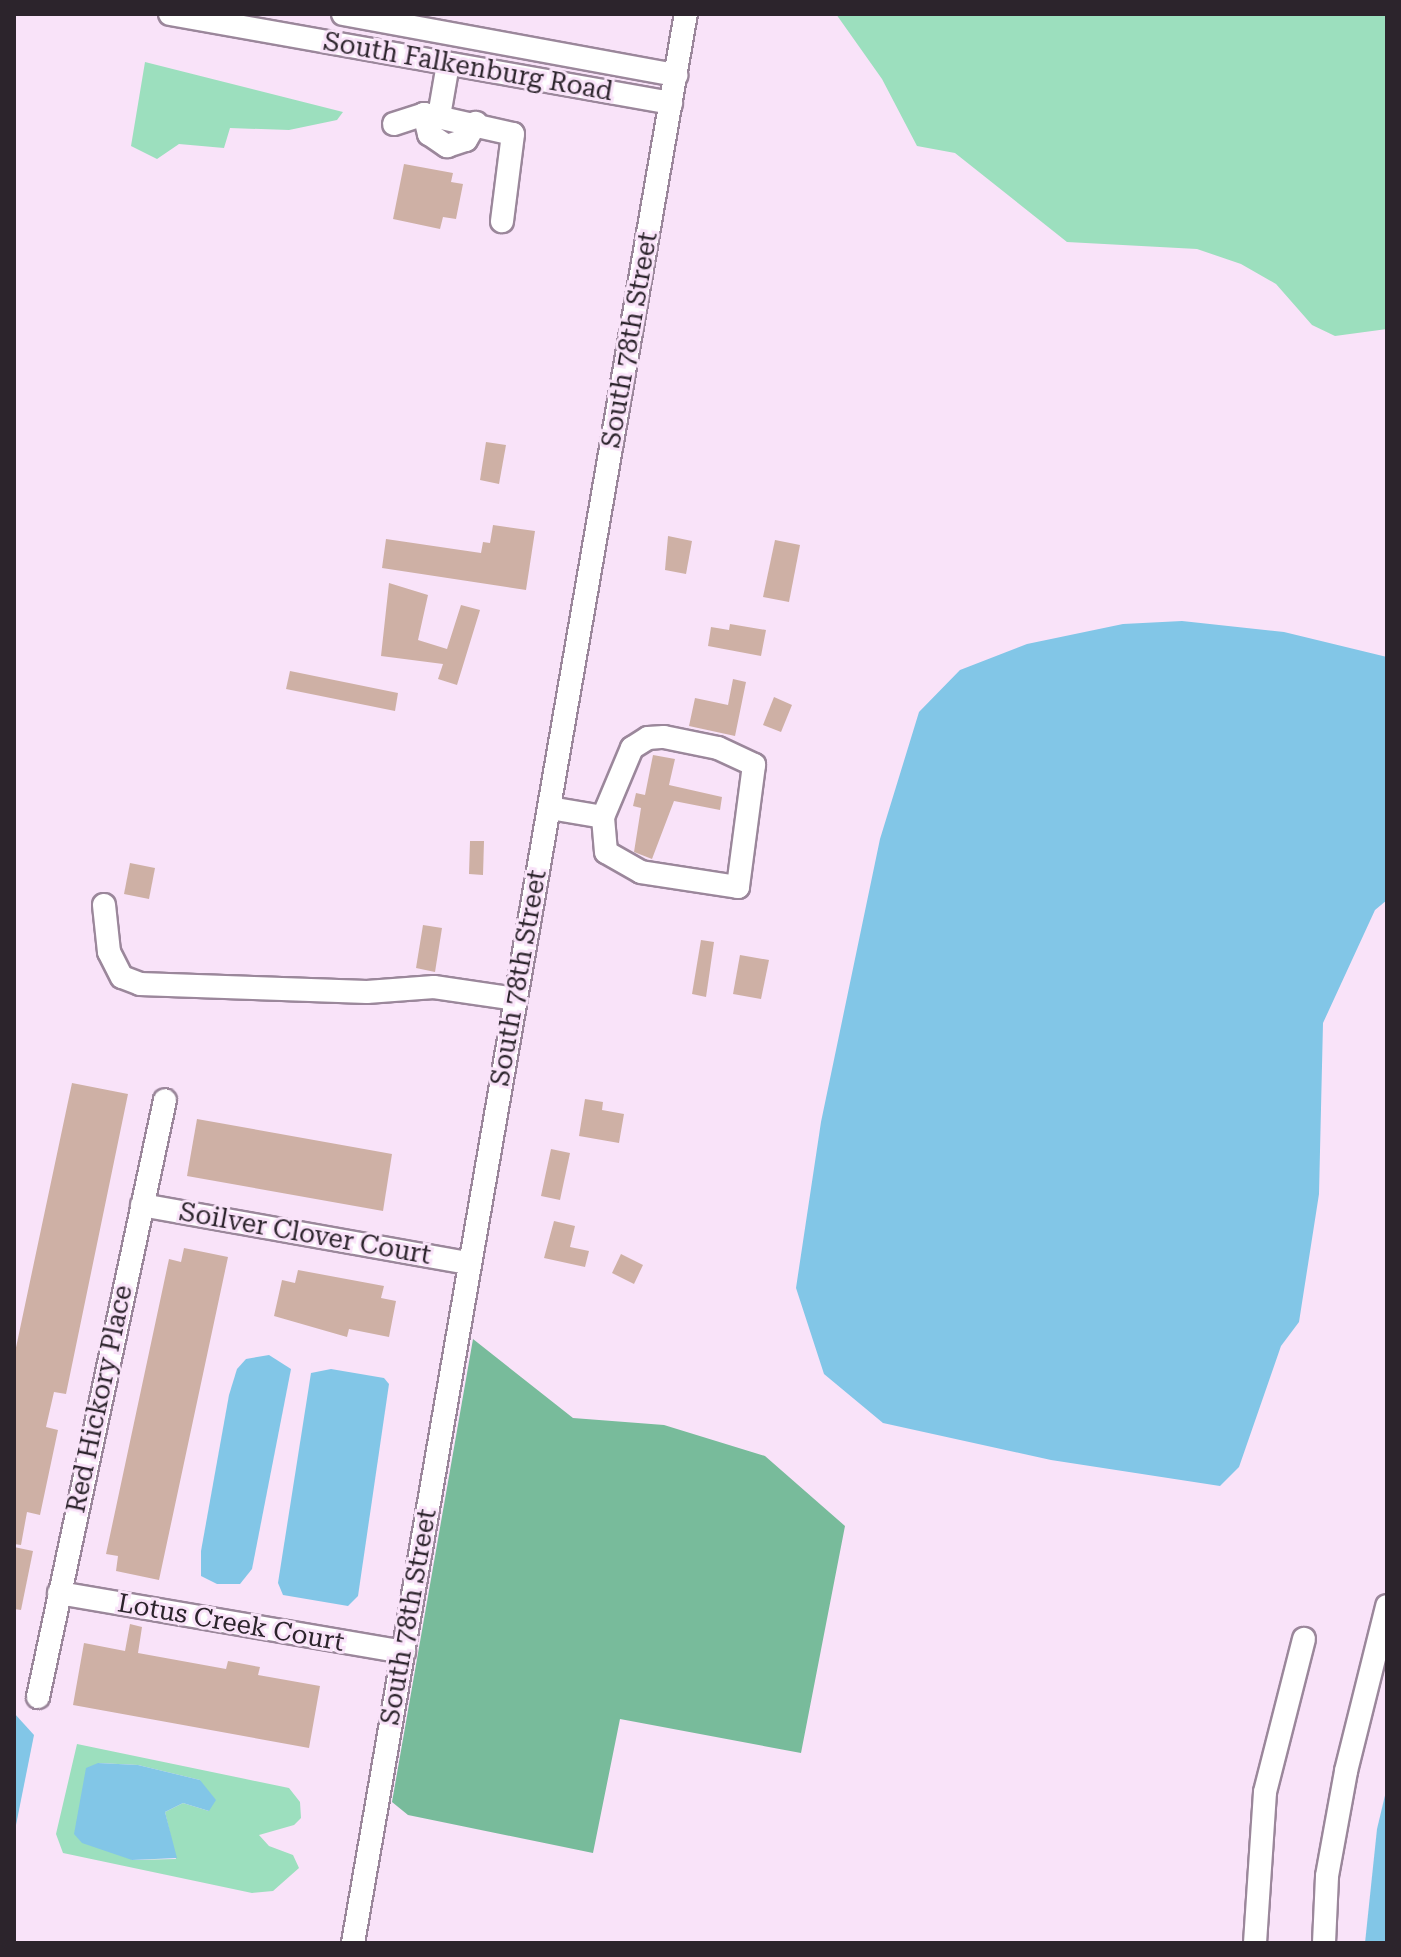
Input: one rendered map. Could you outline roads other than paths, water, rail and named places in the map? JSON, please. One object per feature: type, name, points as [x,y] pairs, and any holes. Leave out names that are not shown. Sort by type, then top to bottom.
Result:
[{"type":"street","name":"South Falkenburg Road","points":[[170,14],[671,103]]},
{"type":"street","name":"South Falkenburg Road","points":[[343,14],[676,75]]},
{"type":"street","name":"South 78th Street","points":[[353,1943],[686,14]]},
{"type":"street","points":[[432,115],[448,64]]},
{"type":"street","points":[[394,124],[432,115],[505,128],[516,142],[502,221]]},
{"type":"street","points":[[648,738],[718,748],[754,765],[738,887],[641,872],[621,863],[606,852],[603,817],[632,748],[648,738]]},
{"type":"street","points":[[550,808],[603,817]]},
{"type":"street","points":[[104,905],[109,952],[122,977],[140,984],[367,992],[434,987],[515,999]]},
{"type":"street","name":"Red Hickory Place","points":[[38,1697],[165,1100]]},
{"type":"street","name":"Soilver Clover Court","points":[[142,1205],[468,1263]]},
{"type":"street","name":"Lotus Creek Court","points":[[59,1593],[404,1652]]},
{"type":"street","points":[[1324,1943],[1327,1876],[1346,1771],[1387,1606]]},
{"type":"street","points":[[1255,1943],[1265,1792],[1304,1639]]},
{"type":"water","points":[[1182,621],[1284,632],[1387,657],[1387,900],[1375,910],[1323,1023],[1319,1194],[1299,1322],[1281,1346],[1239,1467],[1220,1486],[1051,1460],[883,1423],[824,1374],[796,1288],[821,1122],[880,839],[919,712],[960,670],[1027,644],[1123,624]]},
{"type":"water","points":[[269,1355],[291,1369],[252,1569],[240,1584],[217,1584],[201,1576],[201,1551],[229,1395],[237,1369],[246,1359]]},
{"type":"water","points":[[331,1369],[384,1378],[389,1384],[358,1596],[348,1606],[283,1595],[278,1583],[311,1373]]},
{"type":"water","points":[[14,1713],[34,1735],[14,1835]]},
{"type":"water","points":[[98,1763],[138,1765],[200,1780],[216,1800],[209,1811],[183,1803],[165,1812],[177,1858],[132,1860],[82,1843],[74,1834],[86,1768]]},
{"type":"water","points":[[1387,1787],[1387,1943],[1365,1943],[1377,1829]]}]
